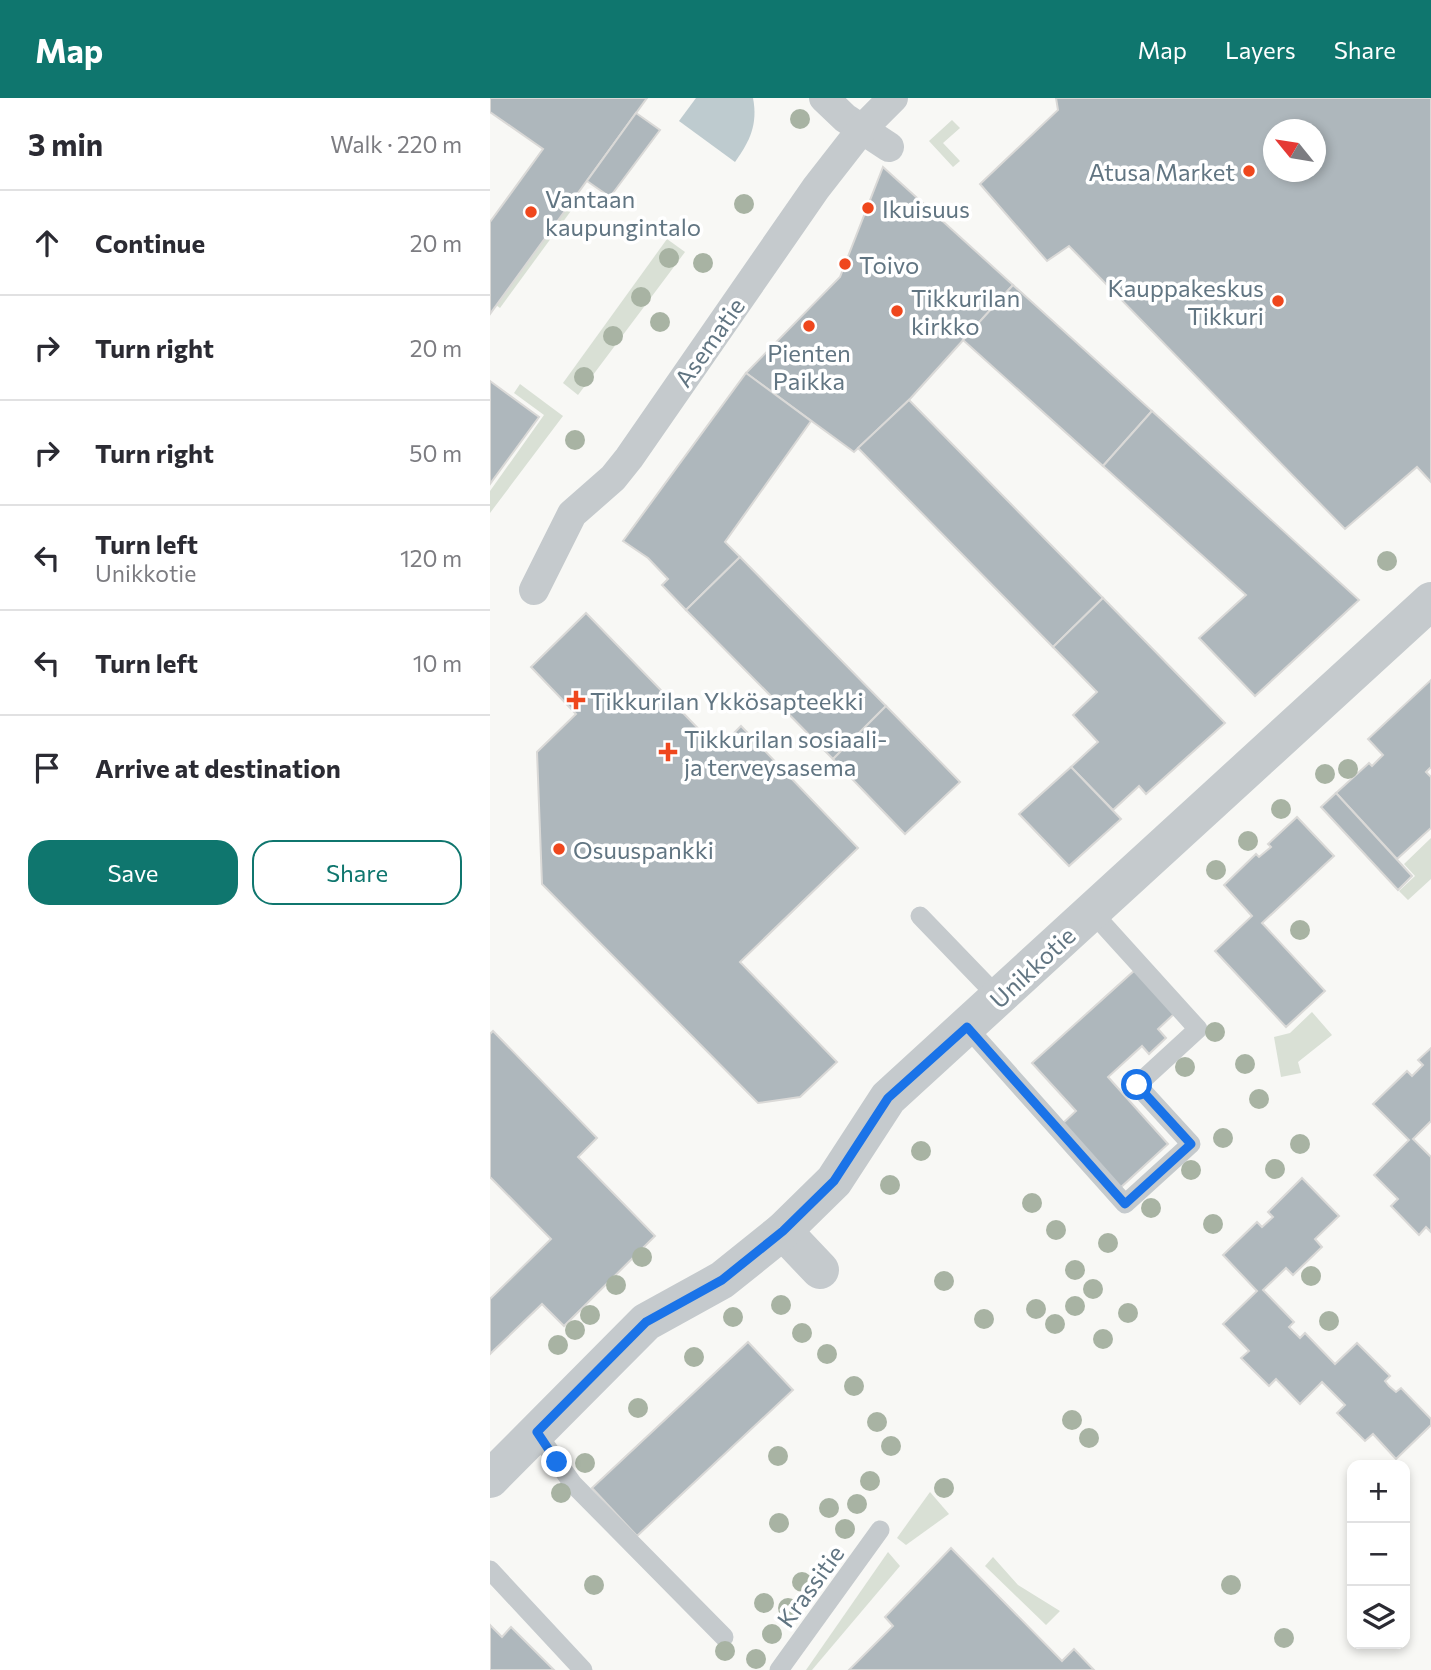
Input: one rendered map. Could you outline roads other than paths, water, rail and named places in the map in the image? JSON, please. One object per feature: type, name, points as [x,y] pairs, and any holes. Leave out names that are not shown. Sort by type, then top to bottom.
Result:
[{"type":"street","name":"Asematie","points":[[534,590],[549,565],[566,523],[613,478],[629,458],[792,222],[862,129],[893,98]]},
{"type":"street","points":[[829,100],[862,129],[889,147]]},
{"type":"street","name":"Unikkotie","points":[[490,1479],[646,1322],[722,1280],[783,1231],[834,1181],[888,1098],[1431,601]]},
{"type":"street","points":[[783,1231],[820,1270]]},
{"type":"lane","points":[[967,1027],[1125,1204],[1191,1144],[1137,1085],[1198,1029],[1092,912]]},
{"type":"lane","points":[[919,916],[999,998]]},
{"type":"lane","points":[[537,1432],[573,1484],[724,1637]]},
{"type":"lane","name":"Krassitie","points":[[779,1670],[880,1530]]},
{"type":"lane","points":[[490,1570],[583,1670]]},
{"type":"place","name":"Atusa Market","points":[[1249,171]]},
{"type":"place","name":"Ikuisuus","points":[[868,208]]},
{"type":"place","name":"Vantaan kaupungintalo","points":[[531,212]]},
{"type":"place","name":"Toivo","points":[[845,264]]},
{"type":"place","name":"Kauppakeskus Tikkuri","points":[[1278,301]]},
{"type":"place","name":"Tikkurilan kirkko","points":[[897,311]]},
{"type":"place","name":"Pienten Paikka","points":[[809,326]]},
{"type":"place","name":"Tikkurilan Ykkösapteekki","points":[[576,700]]},
{"type":"place","name":"Tikkurilan sosiaali- ja terveysasema","points":[[668,752]]},
{"type":"place","name":"Osuuspankki","points":[[559,849]]}]
